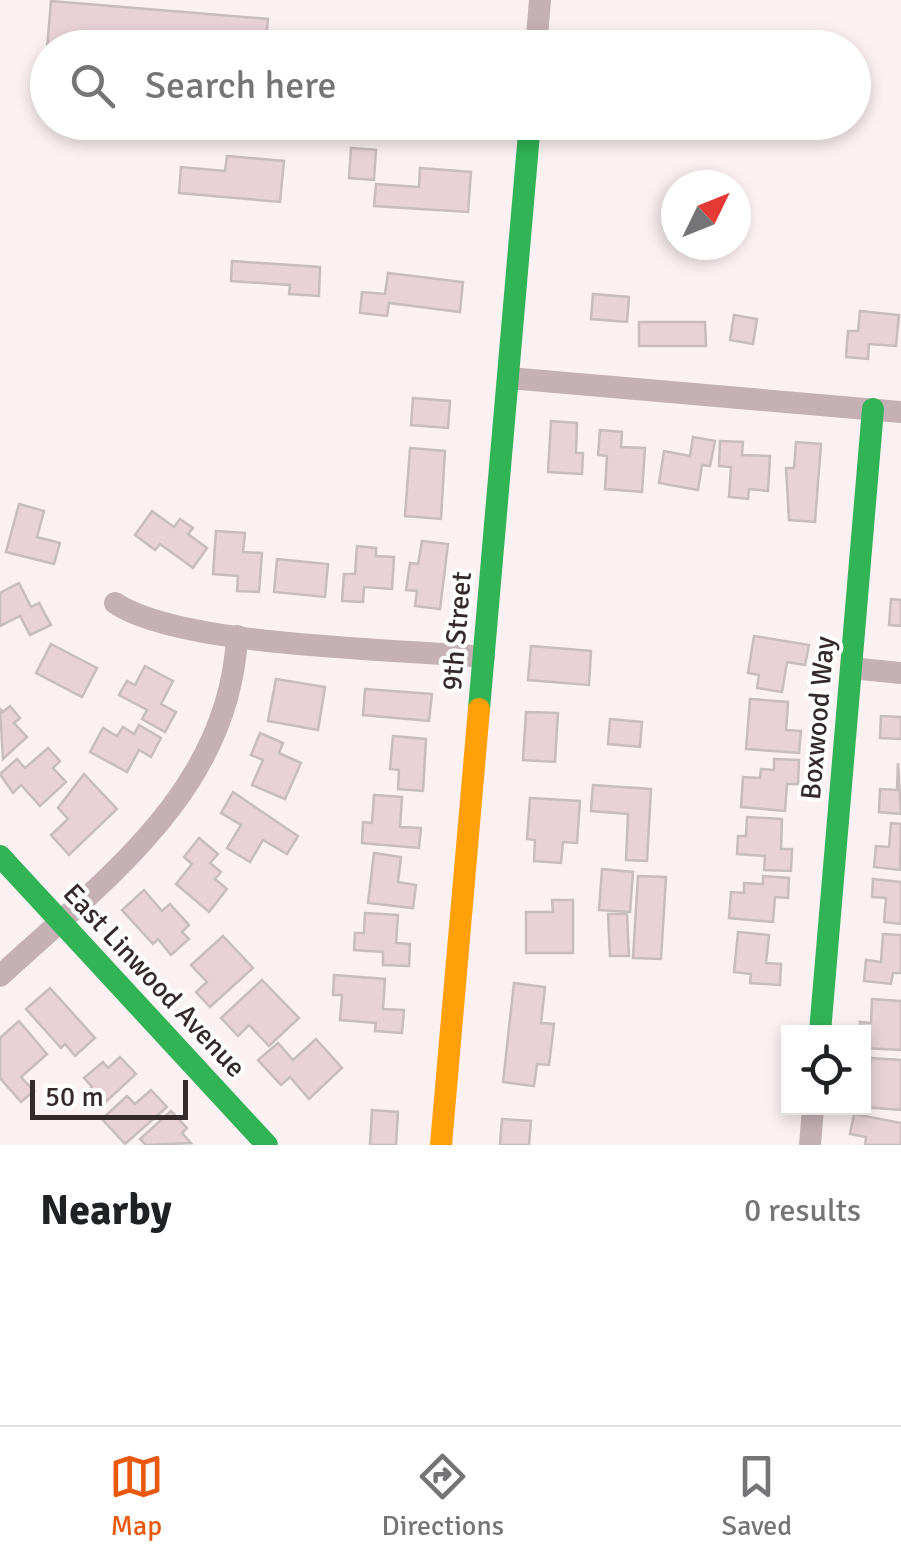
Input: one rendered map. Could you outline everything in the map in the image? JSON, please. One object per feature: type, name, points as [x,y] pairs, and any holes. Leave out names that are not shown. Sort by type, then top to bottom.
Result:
[{"type":"street","points":[[538,30],[540,0]]},
{"type":"street","name":"9th Street","points":[[441,1145],[529,140]]},
{"type":"street","points":[[509,378],[901,412]]},
{"type":"street","name":"Boxwood Way","points":[[821,1025],[873,409]]},
{"type":"street","points":[[114,603],[150,621],[237,636],[484,657]]},
{"type":"street","points":[[0,976],[148,839],[186,791],[228,699],[237,636]]},
{"type":"street","points":[[851,668],[901,673]]},
{"type":"street","name":"East Linwood Avenue","points":[[0,856],[267,1145]]},
{"type":"street","points":[[810,1145],[812,1115]]},
{"type":"building","points":[[51,1],[268,19],[267,30],[49,30]]},
{"type":"building","points":[[351,148],[376,150],[374,180],[349,178]]},
{"type":"building","points":[[227,156],[284,161],[280,202],[179,193],[181,167],[225,171]]},
{"type":"building","points":[[420,168],[471,172],[468,212],[374,206],[376,184],[419,187]]},
{"type":"building","points":[[232,261],[320,267],[319,296],[289,294],[290,285],[231,281]]},
{"type":"building","points":[[388,273],[463,282],[460,312],[389,303],[387,316],[360,313],[362,292],[385,294]]},
{"type":"building","points":[[593,294],[629,297],[627,322],[591,319]]},
{"type":"building","points":[[860,311],[899,315],[896,346],[869,344],[868,359],[846,357],[848,331],[858,331]]},
{"type":"building","points":[[734,315],[757,319],[753,344],[730,340]]},
{"type":"building","points":[[639,322],[705,322],[706,346],[639,346]]},
{"type":"building","points":[[413,398],[450,401],[448,428],[411,425]]},
{"type":"building","points":[[551,421],[577,423],[576,453],[583,453],[582,474],[548,472]]},
{"type":"building","points":[[600,430],[622,432],[621,447],[645,448],[642,492],[605,489],[607,456],[598,455]]},
{"type":"building","points":[[693,437],[715,441],[710,466],[702,465],[698,490],[659,483],[664,451],[690,456]]},
{"type":"building","points":[[720,441],[743,442],[742,455],[770,456],[768,491],[749,489],[748,499],[729,497],[731,467],[719,466]]},
{"type":"building","points":[[796,442],[821,444],[815,522],[789,520],[786,468],[794,468]]},
{"type":"building","points":[[410,448],[445,451],[441,519],[405,516]]},
{"type":"building","points":[[19,504],[44,511],[37,537],[60,543],[54,564],[6,552]]},
{"type":"building","points":[[152,511],[174,527],[180,519],[193,528],[188,534],[207,548],[193,568],[160,544],[155,550],[135,535]]},
{"type":"building","points":[[216,531],[245,533],[243,552],[262,553],[259,592],[237,591],[238,576],[213,574]]},
{"type":"building","points":[[422,541],[448,544],[440,609],[415,606],[417,591],[406,590],[410,563],[418,564]]},
{"type":"building","points":[[357,546],[376,548],[376,556],[394,557],[392,589],[364,587],[363,602],[342,601],[344,574],[355,574]]},
{"type":"building","points":[[277,559],[328,564],[325,597],[274,592]]},
{"type":"building","points":[[19,583],[31,607],[39,603],[51,625],[30,635],[20,616],[0,626],[0,593]]},
{"type":"building","points":[[891,599],[901,600],[901,626],[889,625]]},
{"type":"building","points":[[754,636],[809,645],[805,665],[787,662],[782,692],[757,688],[759,675],[748,673]]},
{"type":"building","points":[[51,644],[97,668],[82,697],[36,673]]},
{"type":"building","points":[[531,646],[591,651],[589,685],[528,680]]},
{"type":"building","points":[[145,666],[173,681],[161,704],[176,712],[165,732],[142,719],[147,710],[119,695],[127,681],[135,685]]},
{"type":"building","points":[[276,679],[325,687],[318,730],[268,721]]},
{"type":"building","points":[[365,689],[432,694],[429,721],[363,715]]},
{"type":"building","points":[[750,699],[788,702],[786,730],[801,731],[799,753],[746,749]]},
{"type":"building","points":[[10,706],[20,718],[14,723],[27,737],[3,759],[0,709],[3,712]]},
{"type":"building","points":[[526,712],[558,713],[555,762],[523,760]]},
{"type":"building","points":[[881,716],[901,717],[901,739],[880,738]]},
{"type":"building","points":[[610,719],[642,722],[640,747],[608,744]]},
{"type":"building","points":[[139,725],[161,738],[151,757],[139,750],[127,772],[90,752],[103,728],[117,736],[123,727],[134,734]]},
{"type":"building","points":[[260,733],[283,743],[279,753],[301,763],[285,799],[252,785],[263,760],[251,755]]},
{"type":"building","points":[[393,736],[426,739],[423,791],[398,789],[399,770],[390,769]]},
{"type":"building","points":[[48,748],[60,761],[53,768],[66,782],[40,806],[21,785],[13,793],[0,774],[17,759],[25,768]]},
{"type":"building","points":[[774,759],[799,760],[798,784],[787,784],[785,811],[741,807],[743,777],[760,778],[761,769],[774,770]]},
{"type":"building","points":[[898,763],[901,814],[879,812],[880,789],[897,790]]},
{"type":"building","points":[[84,774],[117,809],[69,855],[51,835],[68,819],[58,808]]},
{"type":"building","points":[[593,785],[651,789],[647,861],[626,860],[628,814],[591,811]]},
{"type":"building","points":[[233,792],[298,836],[287,854],[263,840],[250,862],[227,848],[241,825],[221,813]]},
{"type":"building","points":[[374,795],[402,797],[400,827],[421,828],[419,848],[362,843],[363,822],[372,823]]},
{"type":"building","points":[[530,798],[580,801],[577,843],[563,842],[561,863],[534,861],[535,840],[527,839]]},
{"type":"building","points":[[747,817],[782,819],[781,849],[792,849],[791,871],[764,870],[765,856],[737,854],[738,836],[746,836]]},
{"type":"building","points":[[891,823],[901,824],[900,870],[874,867],[876,846],[889,847]]},
{"type":"building","points":[[199,838],[218,854],[210,863],[221,872],[215,879],[227,889],[209,912],[176,884],[192,864],[184,857]]},
{"type":"building","points":[[374,853],[401,857],[398,882],[416,885],[413,908],[368,903]]},
{"type":"building","points":[[602,869],[633,872],[630,912],[599,910]]},
{"type":"building","points":[[638,876],[666,877],[661,959],[633,958]]},
{"type":"building","points":[[763,876],[789,878],[788,898],[775,897],[773,922],[729,918],[731,892],[744,893],[744,883],[763,884]]},
{"type":"building","points":[[873,879],[901,882],[901,924],[884,922],[886,898],[872,897]]},
{"type":"building","points":[[144,890],[162,911],[170,904],[189,925],[182,932],[189,939],[171,955],[158,939],[153,944],[122,910]]},
{"type":"building","points":[[552,900],[573,900],[573,953],[526,953],[526,912],[553,912]]},
{"type":"building","points":[[365,913],[398,915],[396,943],[410,944],[409,966],[383,965],[383,952],[354,950],[355,933],[364,933]]},
{"type":"building","points":[[608,914],[627,914],[629,956],[610,956]]},
{"type":"building","points":[[738,932],[769,935],[766,963],[781,964],[780,985],[750,983],[751,974],[734,972]]},
{"type":"building","points":[[883,934],[901,935],[901,973],[893,973],[891,984],[864,981],[866,960],[881,962]]},
{"type":"building","points":[[223,936],[253,968],[210,1007],[196,992],[207,982],[191,965]]},
{"type":"building","points":[[334,975],[385,979],[383,1009],[404,1010],[402,1033],[375,1031],[376,1023],[340,1020],[342,995],[333,995]]},
{"type":"building","points":[[262,980],[299,1018],[269,1046],[249,1025],[238,1036],[221,1018]]},
{"type":"building","points":[[514,983],[545,987],[541,1023],[554,1024],[549,1065],[537,1064],[534,1086],[503,1082]]},
{"type":"building","points":[[50,988],[95,1038],[75,1056],[65,1044],[61,1048],[26,1009]]},
{"type":"building","points":[[872,999],[901,1001],[901,1050],[871,1048],[871,1025],[860,1022],[871,1023]]},
{"type":"building","points":[[19,1021],[47,1054],[21,1077],[34,1091],[21,1102],[0,1078],[0,1038]]},
{"type":"building","points":[[316,1039],[342,1068],[309,1099],[290,1077],[281,1085],[258,1060],[278,1043],[293,1060]]},
{"type":"building","points":[[120,1057],[136,1074],[98,1109],[85,1094],[92,1087],[84,1078],[103,1062],[108,1068]]},
{"type":"building","points":[[871,1058],[901,1060],[901,1110],[871,1108]]},
{"type":"building","points":[[151,1090],[167,1107],[125,1144],[102,1119],[127,1096],[135,1104]]},
{"type":"building","points":[[372,1110],[398,1112],[396,1145],[370,1145]]},
{"type":"building","points":[[171,1111],[187,1128],[182,1133],[191,1143],[146,1145],[140,1139]]},
{"type":"building","points":[[854,1115],[901,1123],[901,1145],[865,1145],[866,1137],[850,1134]]},
{"type":"building","points":[[502,1119],[531,1121],[529,1145],[500,1145]]},
{"type":"traffic: fast","points":[[479,709],[528,140]]},
{"type":"traffic: fast","points":[[821,1025],[873,409]]},
{"type":"traffic: fast","points":[[0,856],[267,1145]]},
{"type":"traffic: slow","points":[[441,1145],[479,709]]}]
